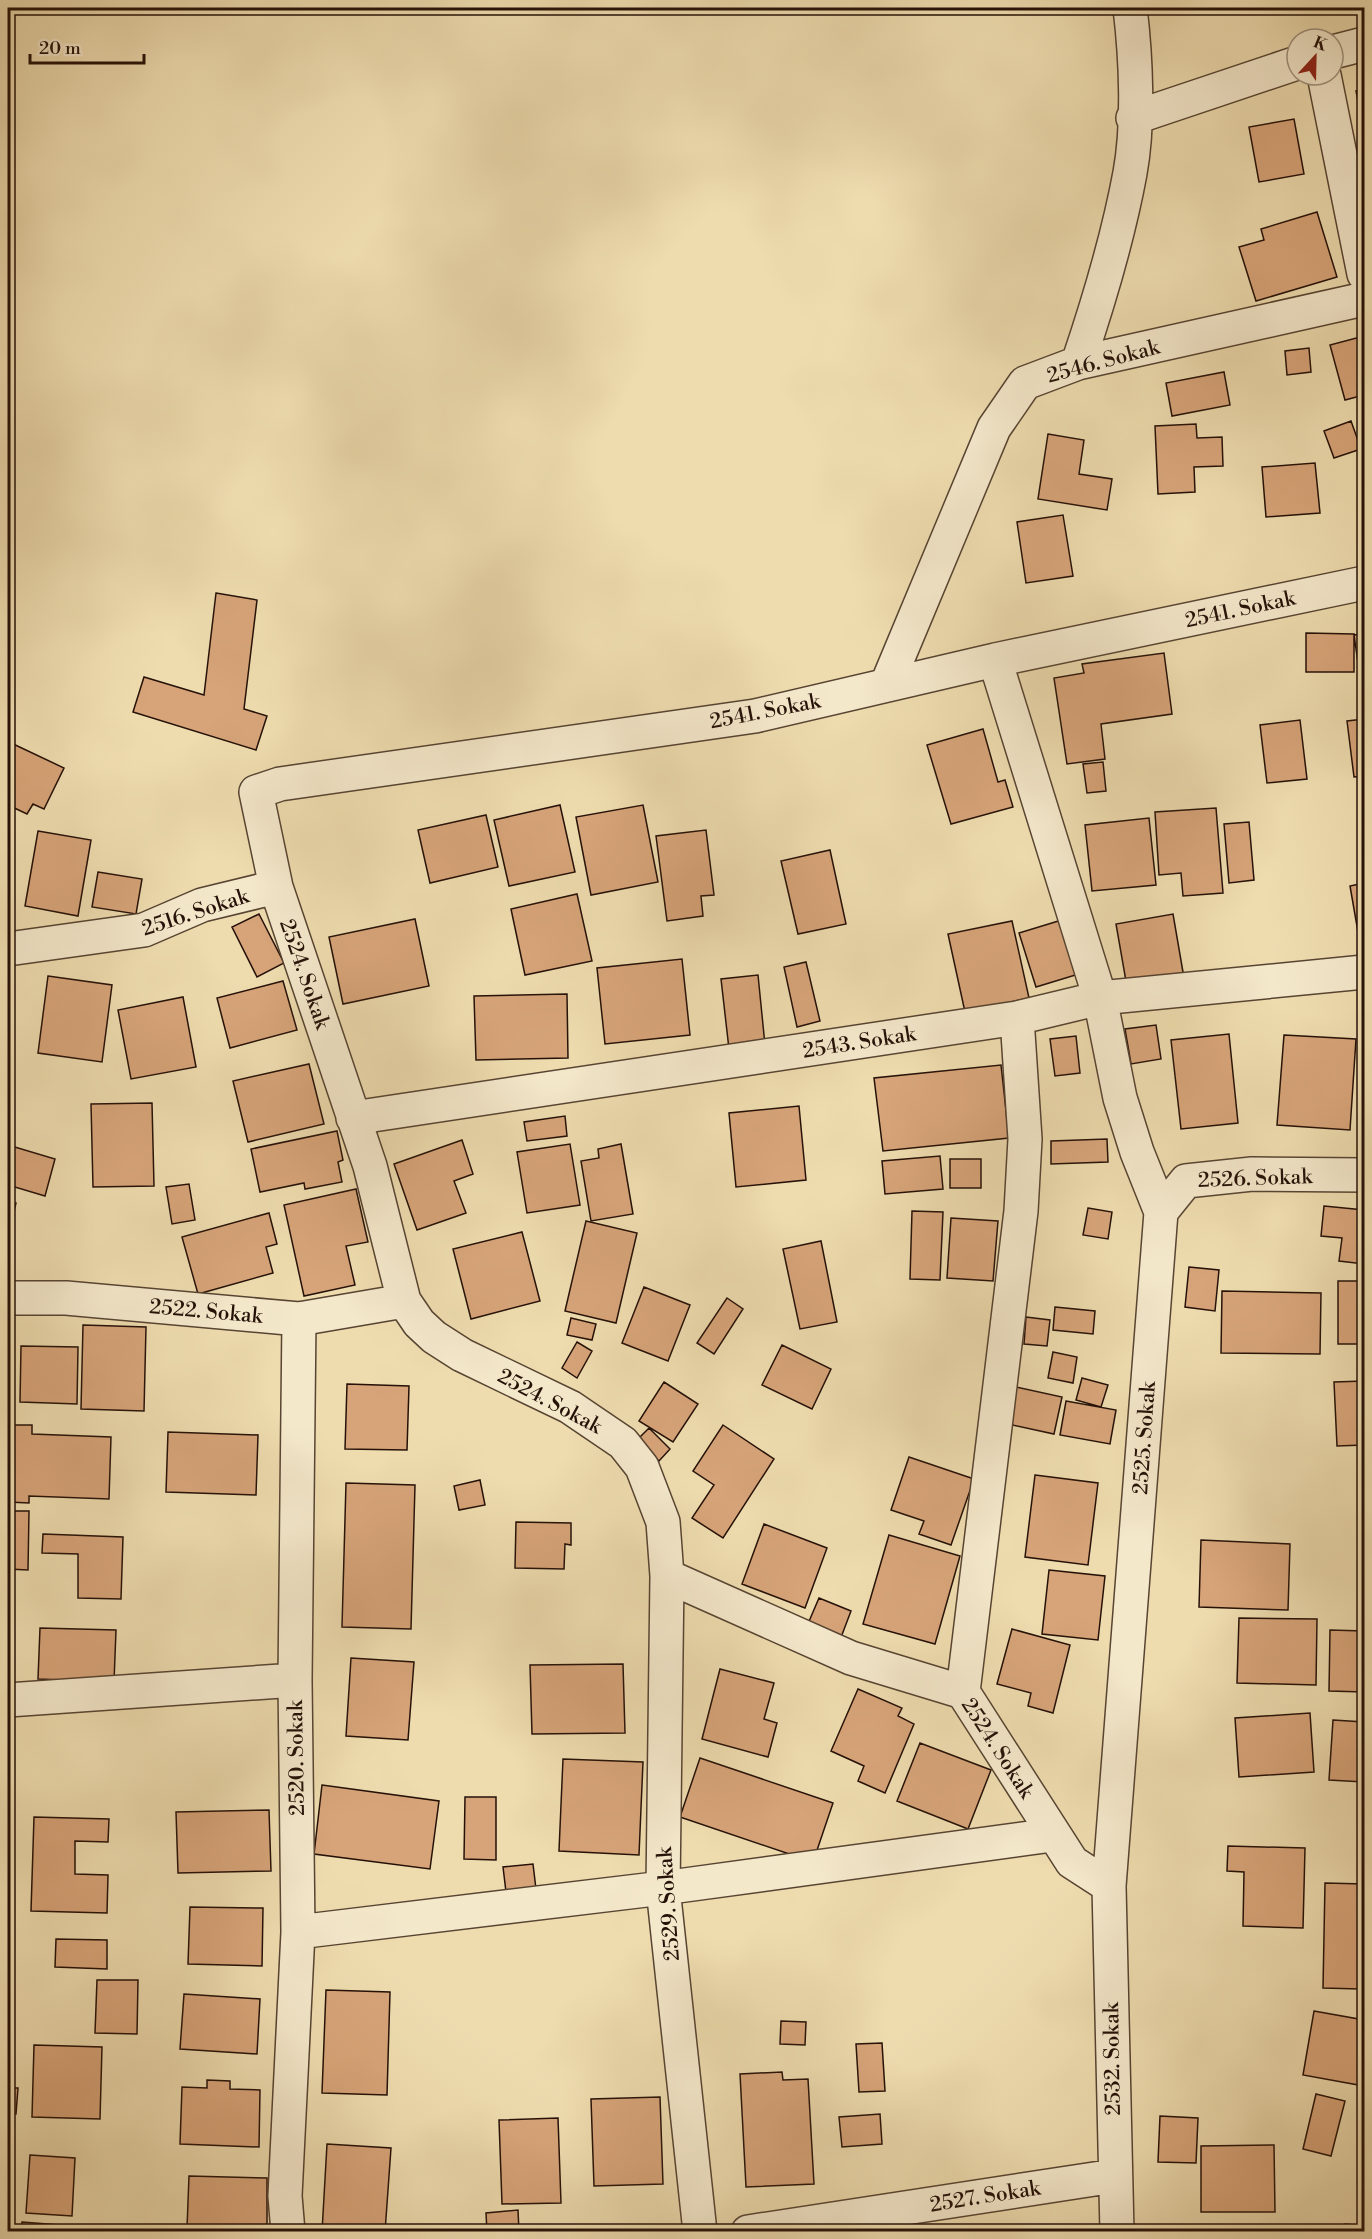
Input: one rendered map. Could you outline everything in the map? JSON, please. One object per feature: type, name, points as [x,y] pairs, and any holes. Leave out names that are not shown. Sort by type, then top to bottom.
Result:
[{"type":"street","points":[[1078,363],[1104,286],[1130,171],[1136,56],[1130,8]]},
{"type":"street","points":[[1345,49],[1365,44]]},
{"type":"street","points":[[1133,118],[1285,67]]},
{"type":"street","points":[[1326,87],[1365,274]]},
{"type":"street","name":"2546. Sokak","points":[[887,684],[994,428],[1025,383],[1078,363],[1365,299]]},
{"type":"street","name":"2541. Sokak","points":[[276,887],[256,792],[280,784],[755,716],[995,660],[1365,583]]},
{"type":"street","name":"2525. Sokak","points":[[995,660],[1100,998],[1120,1098],[1137,1152],[1161,1212],[1110,1886]]},
{"type":"street","name":"2516. Sokak","points":[[8,949],[144,930],[202,905],[276,887]]},
{"type":"street","name":"2524. Sokak","points":[[276,887],[369,1166],[404,1301],[419,1323],[452,1349],[570,1407],[622,1443],[642,1467],[663,1522],[667,1576],[851,1658],[963,1692],[1072,1862],[1110,1886]]},
{"type":"street","name":"2543. Sokak","points":[[353,1118],[1017,1018],[1100,998],[1365,972]]},
{"type":"street","points":[[963,1692],[1021,1211],[1025,1139],[1017,1018]]},
{"type":"street","name":"2526. Sokak","points":[[1161,1212],[1186,1181],[1252,1174],[1365,1175]]},
{"type":"street","name":"2522. Sokak","points":[[8,1298],[66,1298],[299,1319],[404,1301]]},
{"type":"street","name":"2520. Sokak","points":[[288,2232],[285,2196],[298,1932],[295,1680],[299,1319]]},
{"type":"street","name":"2529. Sokak","points":[[667,1576],[663,1888],[700,2232]]},
{"type":"street","points":[[8,1700],[295,1680]]},
{"type":"street","points":[[298,1932],[663,1888],[1052,1834]]},
{"type":"street","name":"2532. Sokak","points":[[1110,1886],[1116,2232]]},
{"type":"street","name":"2527. Sokak","points":[[748,2232],[1114,2176]]},
{"type":"building","points":[[1364,90],[1364,132],[1356,91]]},
{"type":"building","points":[[1294,119],[1304,174],[1259,182],[1249,127]]},
{"type":"building","points":[[1317,212],[1337,277],[1256,301],[1239,247],[1264,240],[1261,229]]},
{"type":"building","points":[[1364,336],[1364,395],[1345,400],[1330,345]]},
{"type":"building","points":[[1309,348],[1311,372],[1287,375],[1285,351]]},
{"type":"building","points":[[1224,372],[1230,405],[1172,416],[1166,383]]},
{"type":"building","points":[[1351,421],[1361,449],[1334,458],[1324,431]]},
{"type":"building","points":[[1196,424],[1197,438],[1222,437],[1223,466],[1194,467],[1195,492],[1158,494],[1155,426]]},
{"type":"building","points":[[1048,434],[1084,440],[1079,474],[1112,479],[1107,510],[1038,499]]},
{"type":"building","points":[[1315,463],[1320,513],[1266,517],[1262,467]]},
{"type":"building","points":[[1063,515],[1073,576],[1026,583],[1017,522]]},
{"type":"building","points":[[216,593],[257,600],[244,709],[267,716],[256,750],[133,712],[144,677],[204,695]]},
{"type":"building","points":[[1306,633],[1354,634],[1354,672],[1306,672]]},
{"type":"building","points":[[1364,634],[1364,684],[1361,684],[1354,635]]},
{"type":"building","points":[[1164,653],[1172,714],[1101,724],[1105,759],[1067,764],[1054,678],[1084,673],[1082,664]]},
{"type":"building","points":[[1364,719],[1364,776],[1354,777],[1347,721]]},
{"type":"building","points":[[1300,720],[1307,779],[1267,783],[1260,725]]},
{"type":"building","points":[[983,729],[998,782],[1005,780],[1013,807],[951,824],[927,745]]},
{"type":"building","points":[[9,742],[64,768],[44,809],[33,804],[27,814],[8,805]]},
{"type":"building","points":[[1103,762],[1106,791],[1087,793],[1083,764]]},
{"type":"building","points":[[560,805],[575,872],[509,886],[494,820]]},
{"type":"building","points":[[643,805],[658,882],[591,895],[576,817]]},
{"type":"building","points":[[1216,808],[1223,893],[1183,896],[1181,873],[1159,875],[1155,812]]},
{"type":"building","points":[[486,815],[498,867],[430,883],[418,830]]},
{"type":"building","points":[[1149,818],[1156,885],[1092,891],[1085,825]]},
{"type":"building","points":[[1249,822],[1254,880],[1229,883],[1224,824]]},
{"type":"building","points":[[706,830],[714,895],[701,896],[703,916],[667,921],[656,836]]},
{"type":"building","points":[[38,831],[91,840],[78,916],[25,906]]},
{"type":"building","points":[[830,850],[846,924],[798,934],[781,861]]},
{"type":"building","points":[[98,872],[142,879],[136,914],[92,907]]},
{"type":"building","points":[[1364,883],[1364,961],[1363,961],[1350,886]]},
{"type":"building","points":[[577,894],[592,961],[525,975],[511,909]]},
{"type":"building","points":[[259,914],[284,963],[257,977],[232,927]]},
{"type":"building","points":[[1173,914],[1184,978],[1127,987],[1116,924]]},
{"type":"building","points":[[415,919],[429,986],[343,1004],[329,937]]},
{"type":"building","points":[[1065,919],[1082,973],[1036,987],[1019,933]]},
{"type":"building","points":[[1012,921],[1029,998],[965,1012],[948,934]]},
{"type":"building","points":[[682,959],[690,1035],[605,1044],[597,968]]},
{"type":"building","points":[[806,962],[820,1021],[797,1027],[784,967]]},
{"type":"building","points":[[758,975],[765,1045],[729,1049],[721,979]]},
{"type":"building","points":[[48,976],[112,985],[102,1062],[38,1053]]},
{"type":"building","points":[[283,981],[297,1030],[230,1048],[217,998]]},
{"type":"building","points":[[567,994],[568,1058],[476,1060],[474,996]]},
{"type":"building","points":[[183,997],[196,1067],[131,1079],[118,1010]]},
{"type":"building","points":[[1156,1025],[1161,1059],[1131,1064],[1125,1029]]},
{"type":"building","points":[[1229,1034],[1238,1123],[1181,1129],[1171,1040]]},
{"type":"building","points":[[1284,1035],[1356,1039],[1350,1130],[1277,1125]]},
{"type":"building","points":[[1076,1036],[1080,1073],[1055,1076],[1050,1039]]},
{"type":"building","points":[[309,1064],[324,1124],[248,1142],[233,1081]]},
{"type":"building","points":[[1001,1065],[1009,1138],[883,1151],[874,1078]]},
{"type":"building","points":[[152,1103],[154,1186],[93,1187],[91,1104]]},
{"type":"building","points":[[799,1106],[806,1180],[736,1187],[729,1113]]},
{"type":"building","points":[[565,1116],[567,1136],[527,1141],[524,1122]]},
{"type":"building","points":[[337,1131],[343,1160],[338,1162],[342,1182],[305,1189],[304,1183],[260,1192],[251,1149]]},
{"type":"building","points":[[1107,1139],[1108,1162],[1051,1164],[1051,1141]]},
{"type":"building","points":[[462,1140],[473,1174],[454,1181],[466,1213],[417,1230],[394,1164]]},
{"type":"building","points":[[570,1144],[580,1205],[527,1213],[517,1152]]},
{"type":"building","points":[[621,1144],[633,1214],[591,1221],[581,1161],[599,1158],[598,1149]]},
{"type":"building","points":[[8,1145],[55,1159],[45,1196],[8,1185]]},
{"type":"building","points":[[940,1156],[943,1189],[885,1194],[882,1161]]},
{"type":"building","points":[[950,1159],[981,1159],[981,1188],[950,1188]]},
{"type":"building","points":[[189,1184],[195,1220],[172,1224],[166,1187]]},
{"type":"building","points":[[356,1189],[368,1242],[346,1246],[355,1285],[304,1296],[284,1205]]},
{"type":"building","points":[[8,1201],[16,1203],[8,1237]]},
{"type":"building","points":[[1324,1206],[1364,1210],[1364,1264],[1339,1261],[1342,1238],[1321,1236]]},
{"type":"building","points":[[1088,1208],[1112,1212],[1108,1239],[1083,1235]]},
{"type":"building","points":[[912,1211],[943,1212],[940,1280],[910,1279]]},
{"type":"building","points":[[269,1213],[277,1244],[266,1247],[273,1273],[198,1294],[182,1237]]},
{"type":"building","points":[[951,1218],[998,1221],[993,1281],[947,1278]]},
{"type":"building","points":[[586,1221],[637,1233],[616,1323],[565,1311]]},
{"type":"building","points":[[522,1232],[540,1301],[471,1319],[453,1249]]},
{"type":"building","points":[[821,1241],[837,1322],[800,1329],[783,1249]]},
{"type":"building","points":[[1189,1267],[1219,1270],[1215,1311],[1185,1307]]},
{"type":"building","points":[[1338,1281],[1364,1281],[1364,1344],[1338,1344]]},
{"type":"building","points":[[644,1287],[690,1305],[668,1361],[622,1343]]},
{"type":"building","points":[[1222,1291],[1321,1293],[1320,1354],[1221,1353]]},
{"type":"building","points":[[727,1298],[743,1309],[714,1354],[697,1343]]},
{"type":"building","points":[[1055,1307],[1095,1311],[1093,1334],[1053,1330]]},
{"type":"building","points":[[1026,1317],[1050,1320],[1047,1346],[1024,1344]]},
{"type":"building","points":[[571,1318],[596,1324],[592,1340],[567,1335]]},
{"type":"building","points":[[83,1325],[146,1327],[144,1411],[81,1409]]},
{"type":"building","points":[[577,1342],[592,1351],[577,1378],[562,1368]]},
{"type":"building","points":[[782,1345],[831,1369],[812,1409],[762,1385]]},
{"type":"building","points":[[21,1346],[78,1347],[77,1404],[20,1402]]},
{"type":"building","points":[[1053,1352],[1077,1357],[1073,1383],[1048,1378]]},
{"type":"building","points":[[1082,1378],[1108,1385],[1101,1407],[1076,1400]]},
{"type":"building","points":[[1364,1381],[1364,1445],[1337,1446],[1334,1382]]},
{"type":"building","points":[[664,1382],[698,1404],[673,1442],[639,1421]]},
{"type":"building","points":[[347,1384],[409,1386],[407,1450],[345,1449]]},
{"type":"building","points":[[1016,1387],[1062,1397],[1054,1434],[1008,1424]]},
{"type":"building","points":[[1066,1401],[1116,1410],[1110,1444],[1060,1435]]},
{"type":"building","points":[[8,1425],[32,1425],[32,1434],[111,1437],[109,1499],[29,1496],[29,1503],[8,1502]]},
{"type":"building","points":[[723,1425],[774,1459],[723,1538],[692,1518],[714,1485],[693,1471]]},
{"type":"building","points":[[649,1428],[670,1449],[659,1461],[637,1440]]},
{"type":"building","points":[[168,1432],[258,1435],[256,1495],[166,1492]]},
{"type":"building","points":[[909,1457],[974,1479],[951,1545],[919,1534],[924,1521],[891,1510]]},
{"type":"building","points":[[1035,1475],[1098,1483],[1088,1565],[1025,1557]]},
{"type":"building","points":[[480,1480],[485,1505],[459,1510],[454,1486]]},
{"type":"building","points":[[346,1483],[415,1485],[411,1629],[342,1627]]},
{"type":"building","points":[[8,1511],[29,1511],[28,1570],[8,1569]]},
{"type":"building","points":[[516,1522],[571,1523],[571,1545],[565,1544],[564,1569],[515,1568]]},
{"type":"building","points":[[764,1524],[827,1548],[805,1608],[742,1584]]},
{"type":"building","points":[[43,1534],[123,1537],[121,1599],[78,1598],[78,1554],[42,1553]]},
{"type":"building","points":[[889,1535],[960,1556],[935,1644],[863,1624]]},
{"type":"building","points":[[1201,1540],[1290,1544],[1288,1610],[1199,1607]]},
{"type":"building","points":[[1049,1570],[1105,1576],[1098,1640],[1042,1634]]},
{"type":"building","points":[[819,1598],[851,1611],[840,1640],[807,1626]]},
{"type":"building","points":[[1239,1618],[1317,1619],[1316,1685],[1237,1683]]},
{"type":"building","points":[[40,1628],[116,1630],[114,1682],[38,1679]]},
{"type":"building","points":[[1012,1629],[1070,1645],[1053,1713],[1028,1706],[1031,1693],[997,1684]]},
{"type":"building","points":[[1330,1630],[1364,1631],[1364,1692],[1329,1691]]},
{"type":"building","points":[[351,1658],[414,1662],[408,1740],[346,1736]]},
{"type":"building","points":[[623,1664],[625,1733],[532,1734],[530,1665]]},
{"type":"building","points":[[720,1669],[774,1683],[764,1719],[777,1723],[768,1757],[702,1739]]},
{"type":"building","points":[[858,1689],[902,1708],[898,1716],[914,1724],[885,1793],[858,1781],[864,1766],[831,1751]]},
{"type":"building","points":[[1310,1713],[1314,1772],[1239,1777],[1235,1718]]},
{"type":"building","points":[[1333,1720],[1364,1722],[1364,1782],[1329,1780]]},
{"type":"building","points":[[920,1743],[991,1770],[968,1829],[897,1801]]},
{"type":"building","points":[[700,1758],[833,1803],[813,1862],[680,1817]]},
{"type":"building","points":[[563,1759],[643,1762],[639,1855],[559,1851]]},
{"type":"building","points":[[322,1785],[439,1801],[430,1869],[314,1854]]},
{"type":"building","points":[[465,1797],[496,1797],[496,1860],[464,1859]]},
{"type":"building","points":[[269,1810],[271,1871],[178,1873],[176,1812]]},
{"type":"building","points":[[34,1817],[109,1819],[108,1842],[75,1841],[75,1874],[108,1875],[107,1913],[31,1911]]},
{"type":"building","points":[[1228,1846],[1305,1848],[1303,1928],[1243,1926],[1244,1872],[1227,1871]]},
{"type":"building","points":[[533,1864],[536,1889],[506,1892],[503,1867]]},
{"type":"building","points":[[1325,1883],[1364,1884],[1364,1970],[1361,1970],[1360,1989],[1323,1988]]},
{"type":"building","points":[[190,1907],[263,1908],[262,1966],[188,1964]]},
{"type":"building","points":[[56,1939],[107,1940],[107,1969],[55,1967]]},
{"type":"building","points":[[97,1980],[138,1980],[137,2034],[95,2033]]},
{"type":"building","points":[[326,1990],[390,1992],[387,2095],[322,2093]]},
{"type":"building","points":[[184,1994],[260,1999],[257,2054],[180,2049]]},
{"type":"building","points":[[1314,2011],[1364,2020],[1364,2086],[1303,2075]]},
{"type":"building","points":[[781,2021],[806,2022],[805,2045],[780,2044]]},
{"type":"building","points":[[882,2043],[885,2091],[859,2092],[856,2044]]},
{"type":"building","points":[[34,2045],[102,2047],[100,2119],[32,2117]]},
{"type":"building","points":[[782,2072],[783,2080],[808,2079],[814,2184],[746,2187],[740,2074]]},
{"type":"building","points":[[207,2080],[230,2081],[230,2089],[260,2090],[259,2147],[180,2144],[182,2087],[207,2088]]},
{"type":"building","points":[[8,2088],[18,2088],[16,2114],[8,2113]]},
{"type":"building","points":[[1316,2094],[1345,2101],[1331,2156],[1303,2149]]},
{"type":"building","points":[[660,2097],[663,2184],[594,2186],[591,2099]]},
{"type":"building","points":[[880,2114],[882,2144],[842,2147],[839,2117]]},
{"type":"building","points":[[1160,2116],[1198,2118],[1196,2163],[1158,2162]]},
{"type":"building","points":[[558,2118],[561,2203],[502,2204],[499,2120]]},
{"type":"building","points":[[327,2144],[391,2148],[385,2232],[322,2232]]},
{"type":"building","points":[[1274,2145],[1275,2212],[1201,2212],[1201,2146]]},
{"type":"building","points":[[30,2155],[75,2158],[72,2216],[26,2213]]},
{"type":"building","points":[[189,2176],[267,2178],[267,2230],[187,2228]]},
{"type":"building","points":[[518,2210],[519,2232],[487,2232],[486,2213]]},
{"type":"building","points":[[22,2222],[60,2225],[60,2232],[21,2232]]},
{"type":"building","points":[[1345,2224],[1364,2226],[1364,2232],[1344,2232]]}]
